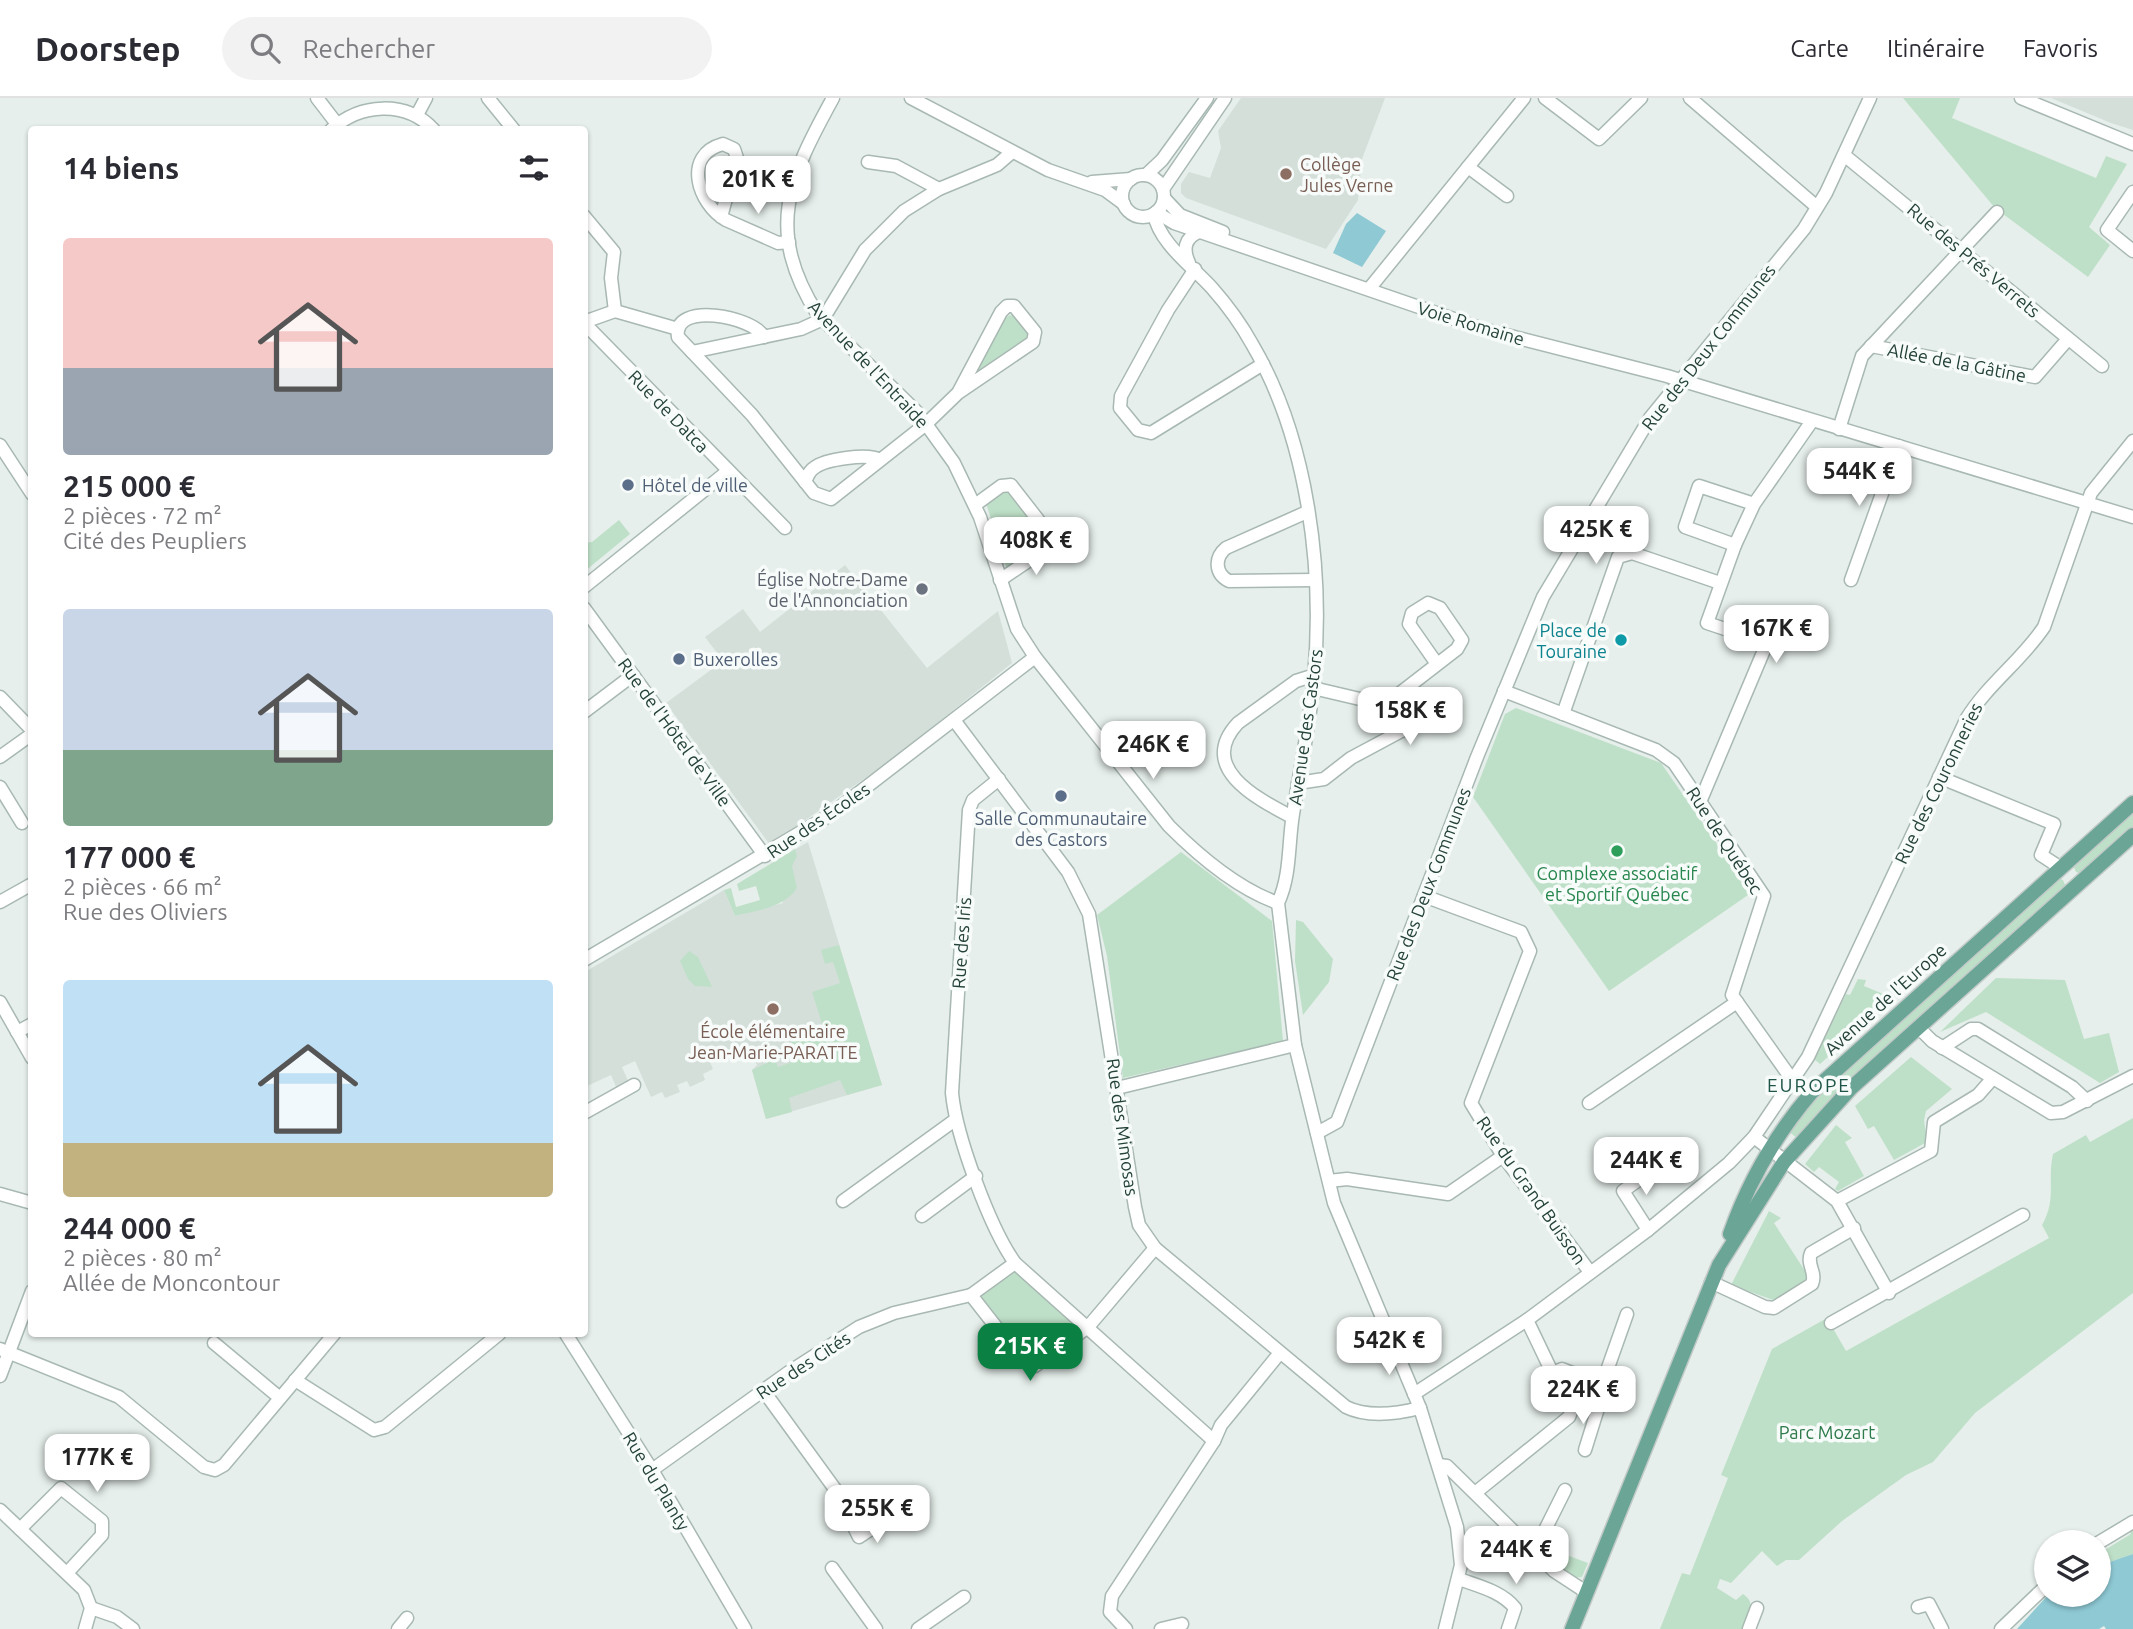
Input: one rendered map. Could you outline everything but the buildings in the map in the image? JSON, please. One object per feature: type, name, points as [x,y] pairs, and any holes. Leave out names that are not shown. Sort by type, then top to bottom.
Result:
[{"type":"main road","name":"Avenue de l'Europe","points":[[1572,1629],[1754,1174],[1769,1148],[1828,1076],[2133,803]]},
{"type":"main road","name":"Avenue de l'Europe","points":[[1719,1265],[1784,1162],[1833,1106],[2133,835]]},
{"type":"street","points":[[317,98],[333,126]]},
{"type":"street","points":[[417,115],[426,98]]},
{"type":"street","points":[[488,98],[511,126]]},
{"type":"street","name":"Avenue de l'Entraide","points":[[833,98],[794,176],[788,200],[789,242],[799,280],[823,319],[926,424],[954,463],[975,505],[1017,629],[1035,657],[1169,826],[1190,846],[1242,884],[1278,903]]},
{"type":"street","points":[[911,98],[1012,152],[1056,173],[1088,183],[1124,204],[1134,215]]},
{"type":"street","points":[[1088,183],[1146,175],[1162,160],[1207,98]]},
{"type":"street","points":[[1155,213],[1163,193],[1225,98]]},
{"type":"street","points":[[1370,289],[1524,98]]},
{"type":"street","points":[[1545,98],[1598,139],[1641,98]]},
{"type":"street","points":[[1690,98],[1704,102],[1817,207]]},
{"type":"street","name":"Rue des Deux Communes","points":[[1317,1133],[1337,1122],[1543,597],[1566,554],[1650,418],[1678,380],[1804,229],[1844,155],[1870,98]]},
{"type":"street","points":[[2021,98],[2133,144]]},
{"type":"street","points":[[335,126],[350,116],[378,108],[417,115],[429,126]]},
{"type":"street","points":[[721,218],[737,158],[734,149],[723,144],[701,159],[696,175],[710,203],[721,218],[778,243],[789,242]]},
{"type":"street","points":[[692,352],[801,329],[823,319],[865,250],[904,211],[939,189],[998,165],[1012,152]]},
{"type":"street","name":"Rue des Prés Verrets","points":[[1844,155],[2102,366]]},
{"type":"street","points":[[868,162],[896,166],[939,189]]},
{"type":"street","points":[[1468,167],[1507,196]]},
{"type":"street","name":"Voie Romaine","points":[[1146,175],[1156,180],[1180,215],[1268,253]]},
{"type":"street","points":[[1124,204],[1123,191],[1131,179]]},
{"type":"street","points":[[2133,192],[2107,230],[2133,251]]},
{"type":"street","name":"Allée de la Gâtine","points":[[1839,429],[1862,356],[1997,212]]},
{"type":"street","name":"Voie Romaine","points":[[1134,215],[1155,213],[1199,232],[1268,253],[1483,329],[1678,380],[2133,517]]},
{"type":"street","name":"Avenue des Castors","points":[[1155,213],[1157,226],[1174,249]]},
{"type":"street","name":"Avenue des Castors","points":[[1134,215],[1192,266],[1228,308],[1263,364],[1286,418],[1307,512],[1315,580],[1314,681],[1292,817],[1284,889],[1278,903],[1296,1045],[1329,1181],[1348,1241],[1420,1408],[1450,1500],[1461,1546],[1459,1579],[1445,1629]]},
{"type":"street","points":[[588,221],[614,252],[611,278],[615,311]]},
{"type":"street","points":[[1199,232],[1190,237],[1185,247],[1192,266],[1121,396],[1120,408],[1138,430],[1151,433],[1263,364]]},
{"type":"street","points":[[764,337],[756,327],[725,317],[691,317],[681,322],[678,328],[678,337],[752,415],[818,496],[831,499],[926,424],[958,393],[984,379],[1035,339],[1035,332],[1014,306],[1007,306],[1001,312],[958,393]]},
{"type":"street","points":[[588,321],[615,311],[678,328]]},
{"type":"street","name":"Rue de Datca","points":[[588,326],[785,528]]},
{"type":"street","name":"Allée de la Gâtine","points":[[1871,346],[2035,377],[2068,338]]},
{"type":"street","points":[[1700,802],[1767,643],[1707,622],[1735,545],[1754,504],[1812,421]]},
{"type":"street","name":"Rue des Couronneries","points":[[1414,1394],[1527,1320],[1647,1230],[1729,1163],[1754,1137],[1794,1082],[1826,1020],[1975,705],[2032,645],[2044,626],[2091,493],[2133,441]]},
{"type":"street","points":[[0,445],[28,488]]},
{"type":"street","points":[[1851,580],[1899,446]]},
{"type":"street","points":[[805,482],[811,470],[820,465],[867,455],[880,460]]},
{"type":"street","points":[[588,584],[728,471]]},
{"type":"street","points":[[975,505],[1002,486],[1010,485],[1055,541],[1028,563],[1000,580]]},
{"type":"street","points":[[1735,545],[1685,527],[1699,486],[1754,504]]},
{"type":"street","points":[[1307,512],[1226,548],[1219,555],[1218,567],[1222,577],[1229,581],[1315,580]]},
{"type":"street","points":[[1563,714],[1618,557],[1632,553],[1720,583]]},
{"type":"street","points":[[1292,817],[1236,782],[1227,770],[1227,739],[1238,723],[1296,681],[1314,681],[1364,700],[1395,697],[1457,649],[1462,640],[1440,608],[1427,603],[1412,613],[1409,624],[1437,664]]},
{"type":"street","name":"Rue de l'Hôtel de Ville","points":[[588,613],[765,856]]},
{"type":"street","name":"Rue des Écoles","points":[[588,958],[765,856],[830,815],[1035,657]]},
{"type":"street","points":[[588,709],[633,675]]},
{"type":"street","name":"Rue de Québec","points":[[1504,691],[1665,755],[1764,896],[1731,995],[1737,1002]]},
{"type":"street","points":[[1298,783],[1324,779],[1362,751],[1404,732],[1408,720],[1395,697]]},
{"type":"street","points":[[0,698],[28,728]]},
{"type":"street","name":"Rue des Mimosas","points":[[954,720],[1068,872],[1089,914],[1136,1216],[1143,1233],[1155,1248],[1279,1354],[1357,1413],[1373,1414],[1420,1408]]},
{"type":"street","points":[[0,757],[28,735]]},
{"type":"street","points":[[1939,777],[2054,824],[2041,855],[2061,868]]},
{"type":"street","name":"Rue des Iris","points":[[999,779],[973,800],[969,810],[954,1043],[955,1119],[1001,1238],[1015,1262],[1214,1441]]},
{"type":"street","points":[[0,787],[22,823]]},
{"type":"street","points":[[0,902],[28,886]]},
{"type":"street","name":"Rue du Grand Buisson","points":[[1424,896],[1521,932],[1527,942],[1530,951],[1471,1103],[1503,1156],[1590,1272]]},
{"type":"street","points":[[0,1002],[28,1051]]},
{"type":"street","points":[[1589,1103],[1737,1002],[1794,1082]]},
{"type":"street","points":[[17,1032],[28,1026]]},
{"type":"street","points":[[1919,1028],[1942,1048],[2051,1113],[2063,1112],[2133,1076]]},
{"type":"street","points":[[1942,1048],[1971,1029],[1978,1028],[2073,1087],[2087,1101]]},
{"type":"street","points":[[1117,1088],[1296,1045]]},
{"type":"street","points":[[1837,1201],[1931,1151],[1934,1122],[1978,1096],[1993,1079]]},
{"type":"street","points":[[588,1111],[634,1085]]},
{"type":"street","points":[[843,1201],[955,1119]]},
{"type":"street","points":[[1754,1137],[1837,1201],[1889,1293]]},
{"type":"street","points":[[1329,1181],[1347,1180],[1448,1194],[1503,1156]]},
{"type":"street","points":[[1647,1230],[1623,1191],[1658,1166]]},
{"type":"street","points":[[922,1216],[976,1176]]},
{"type":"street","points":[[0,1194],[28,1202]]},
{"type":"street","points":[[1831,1323],[2023,1216]]},
{"type":"street","points":[[1711,1282],[1765,1307],[1774,1308],[1812,1284],[1814,1278],[1809,1260],[1811,1253],[1854,1228]]},
{"type":"street","points":[[1015,1262],[971,1295],[1022,1360],[1030,1366],[1039,1365],[1088,1328],[1155,1248]]},
{"type":"street","name":"Rue des Cités","points":[[652,1471],[763,1390],[859,1328],[894,1314],[971,1295]]},
{"type":"street","points":[[0,1376],[4,1351],[28,1300]]},
{"type":"street","points":[[1598,1382],[1604,1379],[1613,1358],[1627,1314]]},
{"type":"street","points":[[1450,1500],[1453,1492],[1471,1489],[1571,1412],[1527,1320]]},
{"type":"street","points":[[4,1351],[119,1397],[210,1469],[224,1465],[331,1337]]},
{"type":"street","points":[[295,1380],[374,1430],[385,1427],[495,1337]]},
{"type":"street","name":"Rue du Planty","points":[[568,1337],[652,1471],[745,1629]]},
{"type":"street","points":[[214,1343],[280,1398]]},
{"type":"street","points":[[1126,1629],[1110,1612],[1111,1600],[1214,1441],[1221,1425],[1279,1354]]},
{"type":"street","points":[[1552,1373],[1562,1369],[1598,1382],[1604,1389],[1585,1450]]},
{"type":"street","points":[[763,1390],[856,1518]]},
{"type":"street","points":[[1439,1465],[1447,1466],[1554,1572],[1586,1592]]},
{"type":"street","points":[[20,1529],[61,1488],[102,1521],[102,1535],[66,1573]]},
{"type":"street","points":[[1531,1548],[1540,1540],[1565,1490]]},
{"type":"street","points":[[0,1510],[84,1590],[91,1608],[85,1629]]},
{"type":"street","points":[[2111,1536],[2133,1522]]},
{"type":"street","points":[[832,1568],[876,1629]]},
{"type":"street","points":[[1459,1579],[1498,1593],[1512,1604],[1515,1608],[1508,1629]]},
{"type":"street","points":[[918,1629],[964,1597]]},
{"type":"street","points":[[2001,1629],[2034,1597]]},
{"type":"street","points":[[1924,1601],[1943,1628]]},
{"type":"street","points":[[91,1608],[117,1617],[133,1629]]},
{"type":"street","points":[[1749,1629],[1757,1608]]},
{"type":"street","points":[[398,1629],[407,1618]]},
{"type":"street","points":[[1161,1629],[1182,1624]]},
{"type":"shaded area","name":"Collège Jules Verne","points":[[1241,98],[1385,98],[1362,159],[1358,200],[1326,249],[1186,198],[1181,193],[1181,184],[1189,172],[1210,178],[1221,148],[1218,131]]},
{"type":"shaded area","points":[[2051,98],[2133,98],[2133,130],[2111,123]]},
{"type":"shaded area","points":[[845,565],[927,668],[998,611],[1012,663],[895,757],[770,845],[666,703],[723,661],[705,637],[743,609],[760,632]]},
{"type":"shaded area","name":"École élémentaire Jean-Marie-PARATTE","points":[[808,842],[882,1085],[766,1119],[752,1070],[757,1065],[749,1049],[721,1062],[717,1056],[709,1060],[713,1069],[703,1074],[705,1080],[690,1087],[687,1081],[677,1085],[680,1092],[665,1098],[662,1092],[651,1097],[635,1061],[622,1067],[629,1083],[617,1089],[611,1075],[588,1086],[588,970],[724,890],[735,916],[783,903],[770,864]]},
{"type":"green space","points":[[1903,98],[1960,98],[1952,118],[2096,178],[2106,156],[2127,164],[2089,227],[2110,245],[2088,277],[1995,208]]},
{"type":"green space","points":[[1010,315],[1016,317],[1028,334],[1025,340],[972,380],[1004,319]]},
{"type":"green space","points":[[1012,489],[1045,538],[1045,542],[1007,569],[986,503],[1001,490]]},
{"type":"green space","points":[[619,520],[630,534],[588,569],[588,543]]},
{"type":"green space","name":"Complexe associatif et Sportif Québec","points":[[1516,708],[1661,763],[1751,893],[1609,991],[1473,797],[1505,714]]},
{"type":"green space","points":[[2133,809],[2133,829],[2082,874],[2076,872],[2073,865]]},
{"type":"green space","points":[[795,849],[797,856],[792,866],[797,888],[792,895],[769,907],[735,916],[724,890],[731,888],[736,907],[760,900],[756,886],[739,891],[737,884]]},
{"type":"green space","points":[[1181,852],[1272,921],[1283,1041],[1123,1078],[1107,956],[1097,915]]},
{"type":"green space","points":[[2058,878],[2063,880],[2066,887],[1846,1086],[1797,1138],[1788,1131],[1808,1105]]},
{"type":"green space","points":[[1296,920],[1303,922],[1333,959],[1329,982],[1303,1015],[1295,961]]},
{"type":"green space","points":[[839,945],[882,1085],[847,1095],[840,1080],[789,1098],[792,1112],[766,1119],[752,1070],[775,1059],[778,1067],[830,1049],[812,992],[840,983],[833,962],[825,964],[821,950]]},
{"type":"green space","points":[[689,951],[698,957],[712,987],[695,986],[688,979],[680,961]]},
{"type":"green space","points":[[1996,978],[2065,980],[2084,1039],[2109,1033],[2119,1072],[2100,1083],[1986,1012],[1940,1032]]},
{"type":"green space","points":[[1858,979],[1866,980],[1864,986],[1888,996],[1891,991],[1900,992],[1820,1064],[1814,1059],[1846,994],[1850,995]]},
{"type":"green space","points":[[821,1027],[828,1048],[796,1058],[790,1037]]},
{"type":"green space","points":[[1911,1057],[1952,1089],[1926,1111],[1924,1120],[1927,1142],[1894,1160],[1874,1126],[1868,1129],[1855,1106]]},
{"type":"green space","name":"Parc Mozart","points":[[2133,1118],[2133,1293],[1975,1413],[1933,1462],[1906,1475],[1842,1521],[1799,1560],[1786,1560],[1777,1566],[1762,1551],[1731,1583],[1720,1579],[1717,1588],[1736,1600],[1743,1594],[1750,1601],[1751,1610],[1744,1629],[1660,1629],[1682,1573],[1690,1575],[1728,1478],[1721,1475],[1772,1349],[1827,1318],[1846,1351],[2049,1238],[2042,1225],[2049,1207],[2053,1154],[2086,1135],[2090,1142]]},
{"type":"green space","points":[[1836,1125],[1852,1138],[1845,1142],[1864,1176],[1838,1191],[1835,1189],[1839,1182],[1819,1167],[1814,1172],[1805,1164]]},
{"type":"green space","points":[[1769,1211],[1781,1218],[1774,1223],[1807,1274],[1806,1282],[1776,1301],[1731,1285]]},
{"type":"green space","points":[[1016,1266],[1083,1327],[1037,1362],[1026,1360],[975,1296]]},
{"type":"green space","points":[[2133,1528],[2133,1554],[2111,1562],[2111,1546],[2131,1534],[2129,1530]]},
{"type":"green space","points":[[1542,1546],[1588,1563],[1582,1577],[1570,1575],[1559,1568],[1540,1549]]},
{"type":"water","points":[[1357,213],[1386,231],[1362,267],[1333,253],[1346,224]]},
{"type":"water","points":[[2133,1554],[2133,1629],[2106,1629],[2104,1626],[2099,1629],[2017,1629],[2037,1607],[2111,1607],[2111,1562]]},
{"type":"place","name":"Collège Jules Verne","points":[[1286,174]]},
{"type":"place","name":"Hôtel de ville","points":[[628,485]]},
{"type":"place","name":"Église Notre-Dame de l'Annonciation","points":[[922,589]]},
{"type":"place","name":"Place de Touraine","points":[[1621,640]]},
{"type":"place","name":"Buxerolles","points":[[679,659]]},
{"type":"place","name":"Salle Communautaire des Castors","points":[[1061,796]]},
{"type":"place","name":"Complexe associatif et Sportif Québec","points":[[1617,851]]},
{"type":"place","name":"École élémentaire Jean-Marie-PARATTE","points":[[773,1009]]},
{"type":"district","name":"EUROPE","points":[[1809,1085]]}]
